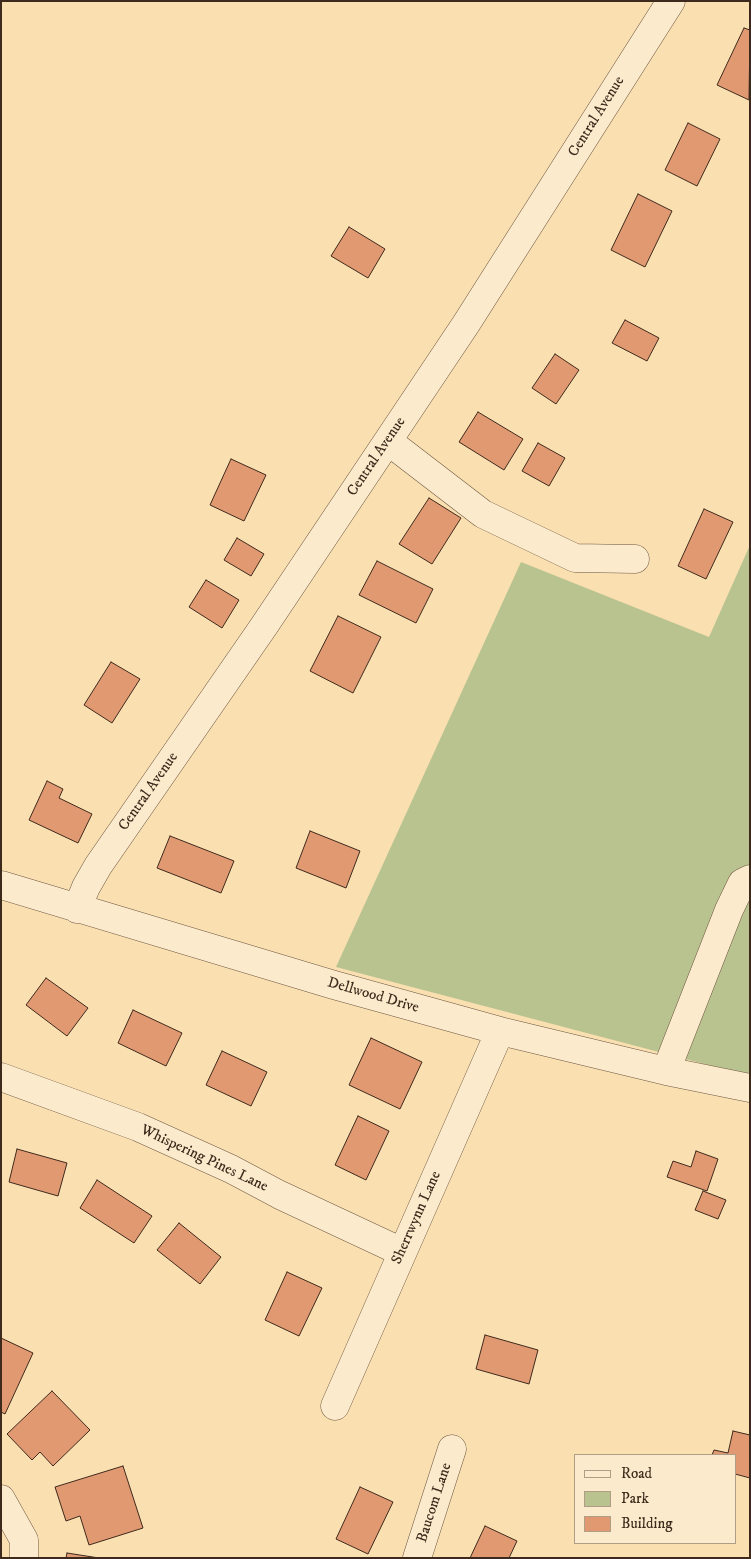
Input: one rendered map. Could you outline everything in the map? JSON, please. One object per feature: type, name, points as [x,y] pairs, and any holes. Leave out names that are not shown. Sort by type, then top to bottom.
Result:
[{"type":"street","name":"Central Avenue","points":[[77,909],[86,887],[98,866],[264,626],[466,324],[671,1]]},
{"type":"street","points":[[388,441],[483,514],[575,558],[635,559]]},
{"type":"street","points":[[666,1071],[729,910],[742,883],[749,878]]},
{"type":"street","name":"Dellwood Drive","points":[[1,885],[334,985],[500,1031],[666,1071],[750,1088]]},
{"type":"street","name":"Sherrwynn Lane","points":[[335,1406],[500,1031]]},
{"type":"street","name":"Whispering Pines Lane","points":[[1,1078],[138,1127],[402,1252]]},
{"type":"street","name":"Baucom Lane","points":[[417,1558],[452,1449]]},
{"type":"street","points":[[1,1499],[24,1540],[24,1558]]},
{"type":"green space","points":[[750,545],[750,1076],[336,967],[521,562],[709,637]]},
{"type":"building","points":[[744,28],[750,30],[749,100],[717,85]]},
{"type":"building","points":[[688,123],[720,139],[697,186],[665,170]]},
{"type":"building","points":[[638,194],[672,211],[645,267],[611,250]]},
{"type":"building","points":[[349,227],[385,249],[368,278],[331,256]]},
{"type":"building","points":[[625,320],[659,338],[647,361],[612,343]]},
{"type":"building","points":[[555,354],[579,370],[556,404],[532,388]]},
{"type":"building","points":[[478,412],[523,439],[504,470],[459,442]]},
{"type":"building","points":[[538,443],[565,458],[549,486],[522,471]]},
{"type":"building","points":[[231,459],[266,475],[244,521],[210,505]]},
{"type":"building","points":[[429,498],[461,518],[432,564],[399,544]]},
{"type":"building","points":[[704,509],[733,522],[706,579],[678,566]]},
{"type":"building","points":[[237,538],[264,554],[251,576],[224,560]]},
{"type":"building","points":[[377,561],[433,589],[416,623],[359,595]]},
{"type":"building","points":[[206,580],[239,600],[222,628],[189,607]]},
{"type":"building","points":[[338,616],[381,637],[353,693],[310,671]]},
{"type":"building","points":[[111,662],[140,679],[112,723],[84,705]]},
{"type":"building","points":[[47,781],[63,789],[59,798],[92,814],[78,843],[29,820]]},
{"type":"building","points":[[310,831],[360,851],[346,888],[296,868]]},
{"type":"building","points":[[170,836],[234,861],[221,893],[157,868]]},
{"type":"building","points":[[46,978],[88,1008],[67,1036],[26,1005]]},
{"type":"building","points":[[133,1010],[182,1033],[166,1066],[118,1043]]},
{"type":"building","points":[[371,1038],[422,1062],[400,1109],[349,1085]]},
{"type":"building","points":[[222,1051],[267,1072],[251,1106],[206,1085]]},
{"type":"building","points":[[358,1116],[389,1131],[366,1180],[335,1165]]},
{"type":"building","points":[[17,1149],[67,1163],[58,1196],[9,1182]]},
{"type":"building","points":[[696,1151],[718,1159],[707,1191],[667,1177],[673,1161],[691,1167]]},
{"type":"building","points":[[97,1180],[152,1216],[134,1243],[80,1208]]},
{"type":"building","points":[[703,1191],[726,1200],[718,1219],[695,1210]]},
{"type":"building","points":[[179,1223],[221,1257],[200,1284],[157,1250]]},
{"type":"building","points":[[287,1272],[322,1288],[299,1336],[265,1320]]},
{"type":"building","points":[[485,1335],[538,1350],[529,1384],[476,1369]]},
{"type":"building","points":[[1,1338],[33,1353],[5,1414],[1,1412]]},
{"type":"building","points":[[52,1391],[90,1430],[53,1466],[40,1452],[32,1460],[7,1434]]},
{"type":"building","points":[[733,1431],[750,1435],[750,1478],[736,1474],[736,1454],[712,1454],[714,1450],[728,1453]]},
{"type":"building","points":[[123,1466],[143,1528],[89,1545],[80,1516],[66,1521],[55,1487]]},
{"type":"building","points":[[360,1487],[393,1502],[368,1554],[336,1539]]},
{"type":"building","points":[[485,1526],[517,1541],[509,1558],[470,1558]]},
{"type":"building","points":[[67,1553],[99,1558],[66,1558]]}]
